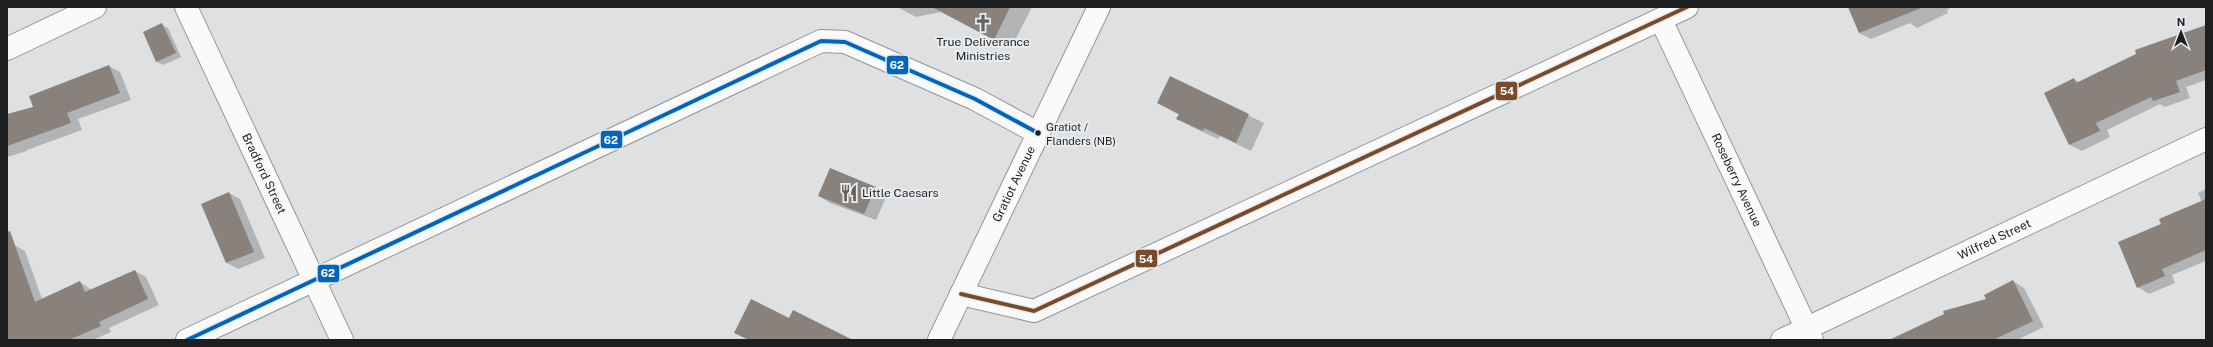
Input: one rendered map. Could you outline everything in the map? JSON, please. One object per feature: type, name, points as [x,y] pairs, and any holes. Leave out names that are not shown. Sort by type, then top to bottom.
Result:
[{"type":"street","points":[[7,49],[95,7]]},
{"type":"street","name":"Bradford Street","points":[[186,7],[342,340]]},
{"type":"street","name":"Gratiot Avenue","points":[[938,340],[1098,7]]},
{"type":"street","points":[[961,294],[1034,311],[1687,7]]},
{"type":"street","name":"Roseberry Avenue","points":[[1661,20],[1809,334]]},
{"type":"street","points":[[187,340],[821,40],[845,42],[975,99],[1038,133]]},
{"type":"street","name":"Wilfred Street","points":[[1782,340],[1809,334],[2206,139]]},
{"type":"building","name":"True Deliverance Ministries","points":[[932,7],[1010,7],[994,40]]},
{"type":"building","points":[[1848,7],[1921,7],[1921,8],[1859,33]]},
{"type":"building","points":[[162,23],[176,53],[156,62],[143,32]]},
{"type":"building","points":[[2206,25],[2206,70],[2176,81],[2180,92],[2153,101],[2151,97],[2096,123],[2100,131],[2069,145],[2044,93],[2074,78],[2076,83],[2136,54],[2135,50]]},
{"type":"building","points":[[109,65],[120,93],[67,113],[71,123],[7,146],[7,114],[33,107],[29,96]]},
{"type":"building","points":[[1170,76],[1249,114],[1236,143],[1204,128],[1203,131],[1176,119],[1179,114],[1157,103]]},
{"type":"building","name":"Little Caesars","points":[[830,168],[876,187],[864,214],[818,196]]},
{"type":"building","points":[[229,192],[254,252],[226,263],[201,204]]},
{"type":"building","points":[[2206,199],[2206,250],[2162,269],[2165,276],[2137,288],[2118,242],[2161,224],[2159,219]]},
{"type":"building","points":[[10,231],[35,302],[80,281],[85,292],[135,270],[148,299],[99,322],[101,326],[69,340],[7,340],[7,232]]},
{"type":"building","points":[[2013,280],[2033,321],[1993,340],[1889,340],[1944,314],[1943,311],[1986,299],[1984,295]]},
{"type":"building","points":[[751,299],[789,318],[793,310],[853,340],[749,340],[734,333]]},
{"type":"transit line","name":"54","points":[[961,294],[1034,311],[1687,7]]},
{"type":"transit line","name":"62","points":[[187,340],[821,41],[845,42],[975,99],[1038,133]]},
{"type":"place","name":"True Deliverance Ministries","points":[[983,23]]},
{"type":"place","name":"Gratiot / Flanders (NB)","points":[[1038,133]]},
{"type":"place","name":"Little Caesars","points":[[849,193]]}]
